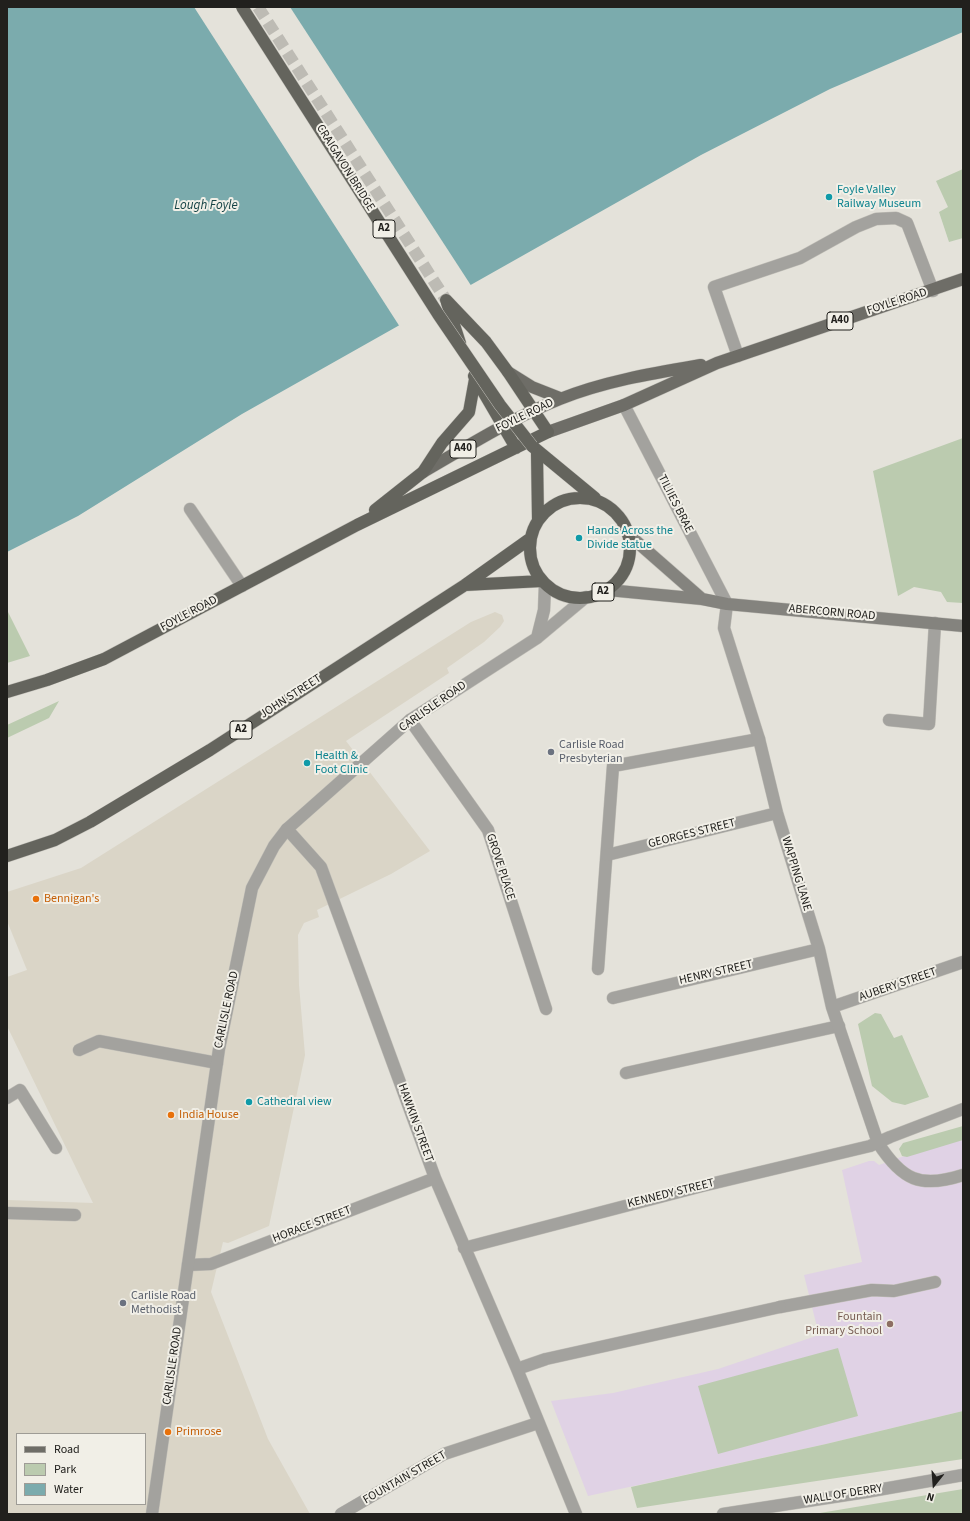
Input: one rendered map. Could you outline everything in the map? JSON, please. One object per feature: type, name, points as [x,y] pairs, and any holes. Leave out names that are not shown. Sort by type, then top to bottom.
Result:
[{"type":"highway","name":"CRAIGAVON BRIDGE","points":[[242,7],[438,314],[500,405],[534,450],[598,500]]},
{"type":"highway","points":[[516,448],[465,362],[446,300],[486,342],[548,432]]},
{"type":"highway","points":[[423,472],[442,443],[469,412],[475,379]]},
{"type":"highway","name":"FOYLE ROAD","points":[[10,693],[104,659],[357,525],[548,432]]},
{"type":"highway","name":"A2","points":[[534,450],[538,520]]},
{"type":"highway","name":"FOYLE ROAD","points":[[357,525],[423,472]]},
{"type":"highway","name":"A2","points":[[582,497],[598,500],[612,508],[622,521],[629,535],[630,552],[627,568],[619,580],[608,590],[594,596],[586,598],[565,596],[552,590],[544,583],[534,570],[530,553],[531,538],[538,520],[550,507],[566,499],[582,497]]},
{"type":"highway","name":"JOHN STREET","points":[[7,856],[55,840],[90,822],[210,750],[465,585],[531,538]]},
{"type":"highway","name":"JOHN STREET","points":[[465,585],[544,583]]},
{"type":"main road","name":"FOYLE ROAD","points":[[548,432],[624,405],[717,363],[933,291],[963,279]]},
{"type":"main road","name":"FOYLE ROAD","points":[[423,472],[502,426],[560,398],[650,373],[717,363]]},
{"type":"main road","points":[[508,372],[532,387],[560,398]]},
{"type":"main road","name":"ABERCORN ROAD","points":[[629,535],[702,599]]},
{"type":"main road","name":"ABERCORN ROAD","points":[[608,590],[702,599],[727,604],[963,626]]},
{"type":"street","points":[[738,356],[714,286],[800,258],[856,227],[876,218],[896,218],[907,223],[933,291]]},
{"type":"street","name":"TILIIES BRAE","points":[[624,405],[727,604]]},
{"type":"street","points":[[190,509],[242,586]]},
{"type":"street","points":[[537,638],[544,610],[544,583]]},
{"type":"street","name":"CARLISLE ROAD","points":[[152,1514],[217,1063],[252,888],[274,846],[287,829],[410,720],[537,638],[586,598]]},
{"type":"street","name":"WAPPING LANE","points":[[727,604],[724,628],[760,739],[777,813],[819,949],[832,1007],[878,1143],[889,1160],[907,1176],[928,1182],[946,1180],[963,1175]]},
{"type":"street","points":[[889,720],[929,724],[935,623]]},
{"type":"street","name":"GROVE PLACE","points":[[410,720],[488,830],[546,1010]]},
{"type":"street","points":[[598,969],[613,766],[760,739]]},
{"type":"street","name":"GEORGES STREET","points":[[607,855],[777,813]]},
{"type":"street","name":"HAWKIN STREET","points":[[287,829],[320,867],[435,1178],[517,1369],[576,1514]]},
{"type":"street","name":"HENRY STREET","points":[[613,998],[819,949]]},
{"type":"street","name":"AUBERY STREET","points":[[832,1007],[963,962]]},
{"type":"street","points":[[626,1073],[839,1026]]},
{"type":"street","points":[[79,1050],[98,1041],[217,1063]]},
{"type":"street","points":[[7,1098],[20,1090],[56,1148]]},
{"type":"street","name":"KENNEDY STREET","points":[[464,1248],[479,1242],[870,1146],[963,1109]]},
{"type":"street","name":"HORACE STREET","points":[[188,1265],[211,1264],[435,1178]]},
{"type":"street","points":[[7,1213],[75,1215]]},
{"type":"street","points":[[517,1369],[546,1359],[780,1307],[872,1290],[894,1291],[935,1282]]},
{"type":"street","name":"FOUNTAIN STREET","points":[[341,1514],[444,1454],[538,1422]]},
{"type":"street","name":"WALL OF DERRY","points":[[723,1514],[963,1475]]},
{"type":"shaded area","points":[[495,612],[502,615],[504,621],[500,627],[484,642],[447,668],[449,673],[346,741],[430,851],[391,874],[317,910],[319,917],[304,923],[298,935],[299,985],[305,1055],[269,1226],[228,1243],[223,1242],[211,1292],[268,1439],[310,1514],[7,1514],[7,1200],[93,1203],[7,1026],[7,977],[27,970],[7,921],[7,892],[81,868],[471,622]]},
{"type":"shaded area","name":"Fountain Primary School","points":[[963,1135],[963,1411],[826,1444],[588,1496],[551,1401],[613,1393],[718,1369],[819,1335],[804,1275],[862,1262],[842,1170],[869,1161],[874,1161],[879,1165]]},
{"type":"green space","points":[[963,169],[963,238],[949,242],[939,212],[948,207],[936,181]]},
{"type":"green space","points":[[963,438],[963,603],[947,602],[941,592],[914,587],[898,596],[873,471]]},
{"type":"green space","points":[[7,610],[30,656],[7,663]]},
{"type":"green space","points":[[59,701],[49,718],[7,738],[7,725]]},
{"type":"green space","points":[[875,1013],[881,1014],[894,1038],[902,1035],[929,1097],[905,1105],[892,1102],[872,1086],[858,1024]]},
{"type":"green space","points":[[963,1126],[963,1140],[907,1157],[902,1156],[899,1149],[903,1143]]},
{"type":"green space","points":[[838,1348],[858,1416],[718,1454],[698,1386]]},
{"type":"green space","points":[[963,1411],[963,1459],[637,1508],[631,1487],[826,1444]]},
{"type":"green space","points":[[963,1489],[963,1514],[814,1514]]},
{"type":"water","name":"Lough Foyle","points":[[7,7],[963,7],[963,32],[830,89],[701,155],[242,414],[78,516],[7,552]]},
{"type":"pier","points":[[194,7],[290,7],[472,287],[400,327]]},
{"type":"tunnel","points":[[258,7],[446,300]]},
{"type":"place","name":"Foyle Valley Railway Museum","points":[[829,197]]},
{"type":"place","name":"Hands Across the Divide statue","points":[[579,538]]},
{"type":"place","name":"Carlisle Road Presbyterian","points":[[551,752]]},
{"type":"place","name":"Health & Foot Clinic","points":[[307,763]]},
{"type":"place","name":"Bennigan's","points":[[36,899]]},
{"type":"place","name":"Cathedral view","points":[[249,1102]]},
{"type":"place","name":"India House","points":[[171,1115]]},
{"type":"place","name":"Carlisle Road Methodist","points":[[123,1303]]},
{"type":"place","name":"Fountain Primary School","points":[[890,1324]]},
{"type":"place","name":"Primrose","points":[[168,1432]]}]
